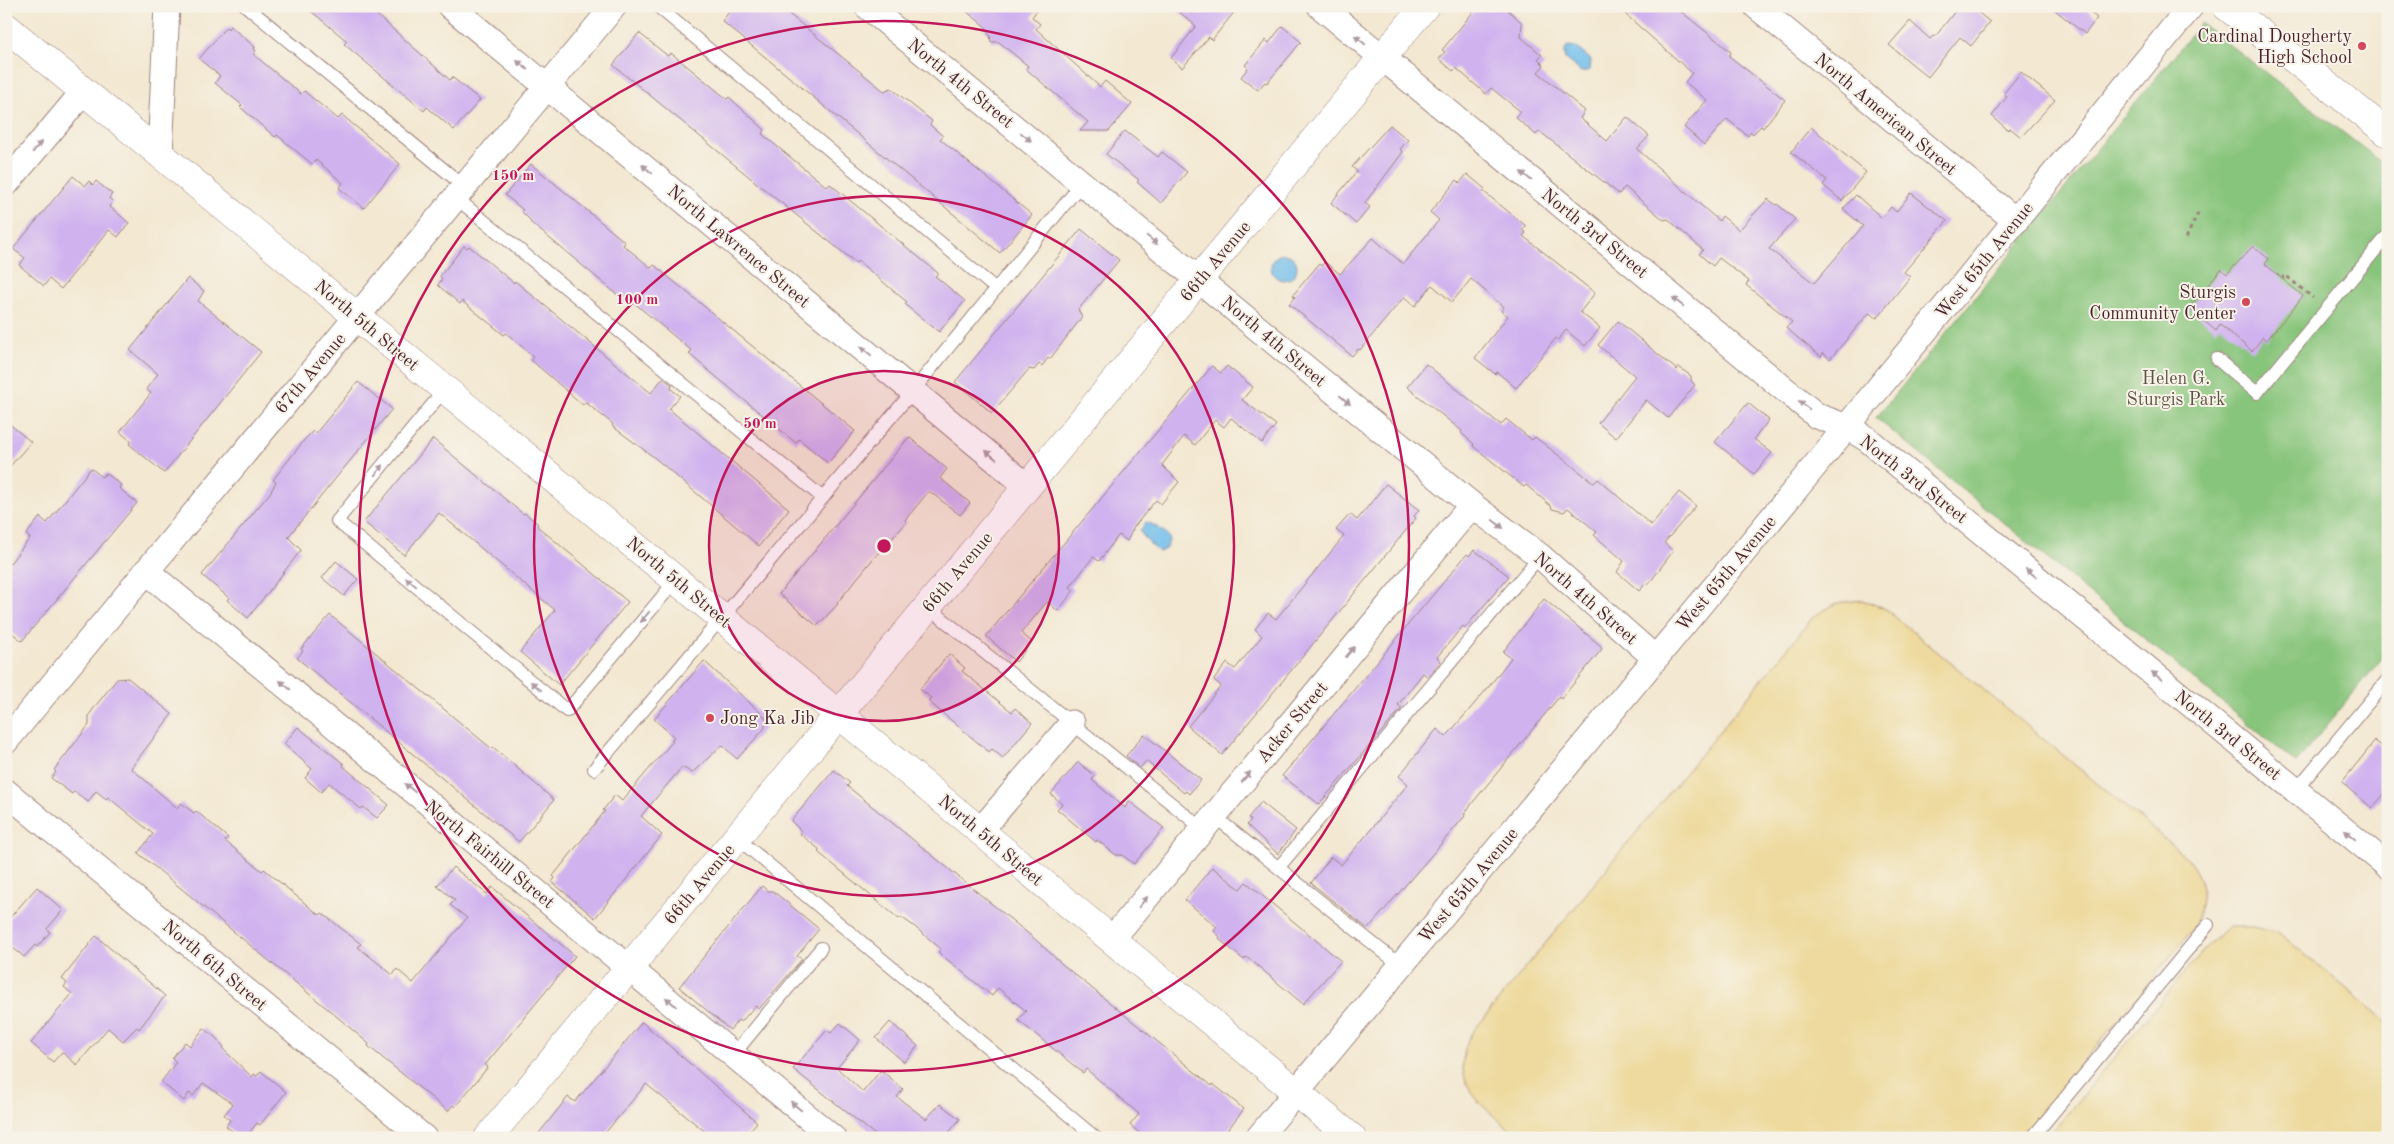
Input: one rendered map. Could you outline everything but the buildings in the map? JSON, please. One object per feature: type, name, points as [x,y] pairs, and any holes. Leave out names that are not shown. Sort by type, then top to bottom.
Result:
[{"type":"street","points":[[160,154],[167,6]]},
{"type":"street","name":"North Lawrence Street","points":[[450,6],[1028,486]]},
{"type":"street","name":"67th Avenue","points":[[6,741],[614,6]]},
{"type":"street","name":"North 4th Street","points":[[867,6],[1472,505],[1540,556],[1655,658]]},
{"type":"street","name":"North 3rd Street","points":[[1320,6],[1817,416],[1846,427],[1867,439],[2388,866]]},
{"type":"street","name":"66th Avenue","points":[[488,1138],[1425,6]]},
{"type":"street","name":"North American Street","points":[[1756,6],[2016,221]]},
{"type":"street","name":"West 65th Avenue","points":[[1258,1138],[2016,221],[2191,6]]},
{"type":"street","points":[[2226,6],[2388,133]]},
{"type":"street","name":"North 5th Street","points":[[6,27],[1352,1138]]},
{"type":"street","points":[[6,184],[84,91]]},
{"type":"street","name":"Acker Street","points":[[1112,940],[1472,505]]},
{"type":"street","name":"North Fairhill Street","points":[[146,571],[734,1054],[833,1138]]},
{"type":"street","points":[[980,831],[1072,723]]},
{"type":"street","name":"North 6th Street","points":[[6,792],[424,1138]]},
{"type":"lane","points":[[246,6],[460,192],[823,498]]},
{"type":"lane","points":[[657,6],[996,289]]},
{"type":"lane","points":[[594,769],[913,391],[1082,183]]},
{"type":"lane","points":[[2217,358],[2257,393],[2388,235]]},
{"type":"lane","points":[[445,389],[337,521],[483,643],[567,711],[676,580]]},
{"type":"lane","points":[[1279,868],[1540,556]]},
{"type":"lane","points":[[928,607],[1072,723],[1208,822],[1279,868],[1401,966]]},
{"type":"lane","points":[[2296,790],[2388,679]]},
{"type":"lane","points":[[737,838],[1096,1138]]},
{"type":"lane","points":[[2032,1138],[2208,925]]},
{"type":"lane","points":[[734,1054],[821,948]]},
{"type":"path","points":[[2186,238],[2200,211]]},
{"type":"path","points":[[2282,278],[2285,275],[2326,309]]},
{"type":"green space","name":"Helen G. Sturgis Park","points":[[2201,23],[2388,167],[2388,651],[2296,763],[1876,418]]},
{"type":"sand","points":[[1862,600],[1884,608],[2183,854],[2196,872],[2202,890],[2201,908],[2193,929],[2021,1138],[1521,1138],[1483,1106],[1466,1082],[1463,1068],[1464,1052],[1471,1034],[1814,616],[1837,603]]},
{"type":"sand","points":[[2229,927],[2252,927],[2279,933],[2388,1023],[2388,1138],[2047,1138],[2208,945]]},
{"type":"water","points":[[1568,46],[1576,47],[1591,60],[1590,70],[1581,72],[1565,59],[1564,52]]},
{"type":"water","points":[[1284,254],[1293,258],[1297,267],[1293,276],[1284,280],[1275,276],[1271,267],[1275,258]]},
{"type":"water","points":[[1146,522],[1159,528],[1169,537],[1166,549],[1159,552],[1145,539],[1140,531]]},
{"type":"place","name":"Cardinal Dougherty High School","points":[[2362,46]]},
{"type":"place","name":"Sturgis Community Center","points":[[2246,302]]},
{"type":"place","name":"Jong Ka Jib","points":[[710,718]]}]
